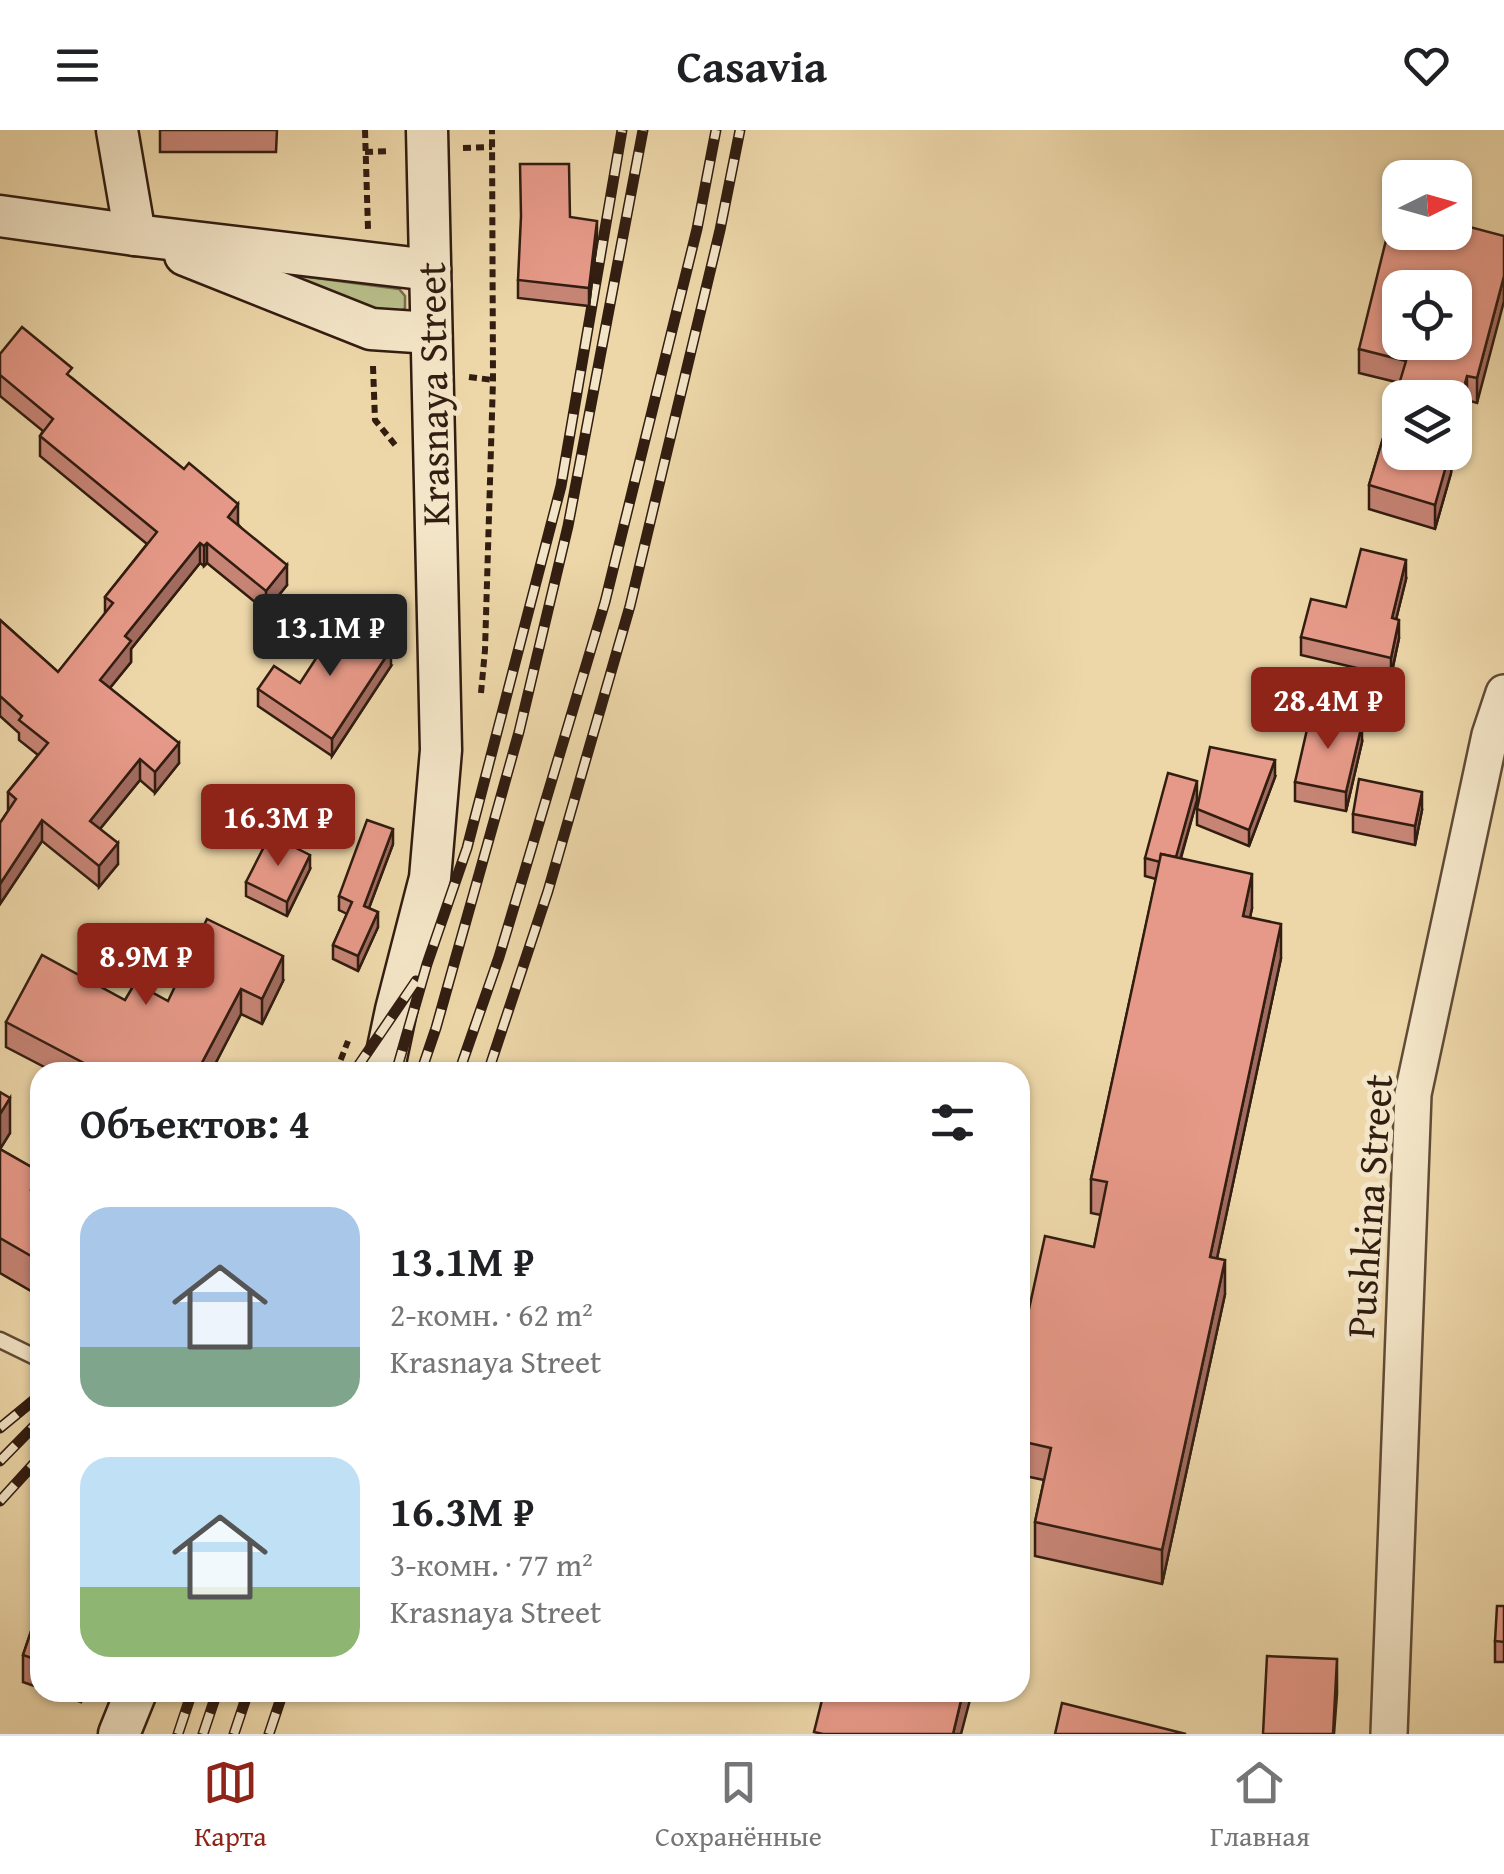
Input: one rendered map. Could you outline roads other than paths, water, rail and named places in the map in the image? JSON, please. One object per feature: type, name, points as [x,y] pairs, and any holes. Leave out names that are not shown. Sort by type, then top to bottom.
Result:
[{"type":"main road","points":[[118,130],[135,236]]},
{"type":"main road","name":"Krasnaya Street","points":[[385,1062],[430,878],[441,750],[426,130]]},
{"type":"main road","points":[[0,216],[135,236],[430,270]]},
{"type":"main road","points":[[135,236],[371,330],[431,332]]},
{"type":"main road","points":[[119,1734],[132,1702]]},
{"type":"street","name":"Pushkina Street","points":[[1389,1734],[1413,1094],[1490,735],[1504,694]]},
{"type":"lane","points":[[0,1340],[30,1355]]},
{"type":"railway","points":[[399,1062],[467,848],[561,486],[622,130]]},
{"type":"railway","points":[[424,1062],[519,732],[568,526],[643,130]]},
{"type":"railway","points":[[462,1062],[499,957],[605,602],[697,229],[716,130]]},
{"type":"railway","points":[[491,1062],[548,891],[630,606],[720,230],[740,130]]},
{"type":"railway","points":[[361,1062],[416,981]]},
{"type":"railway","points":[[0,1428],[30,1403]]},
{"type":"railway","points":[[0,1461],[30,1430]]},
{"type":"railway","points":[[0,1501],[30,1468]]},
{"type":"railway","points":[[178,1734],[189,1702]]},
{"type":"railway","points":[[203,1734],[214,1702]]},
{"type":"railway","points":[[234,1734],[245,1702]]},
{"type":"railway","points":[[269,1734],[280,1702]]}]
